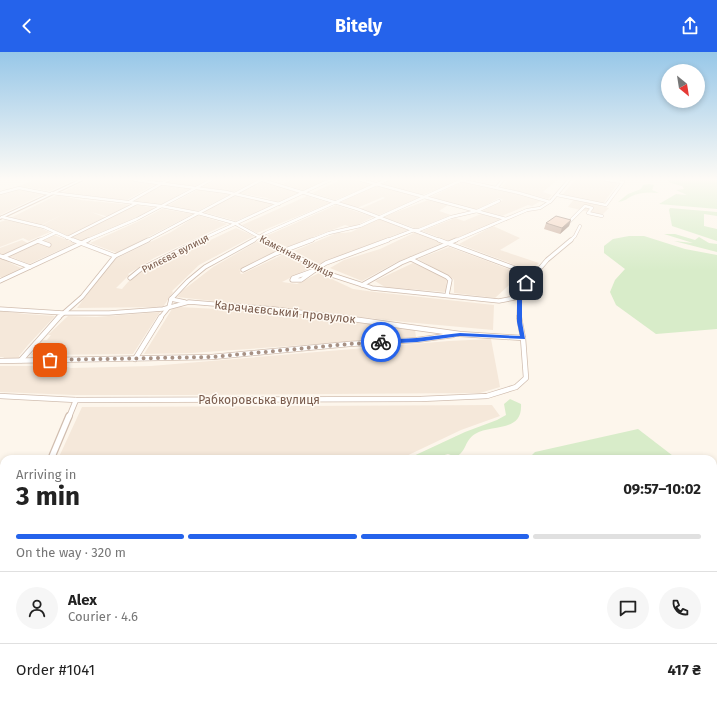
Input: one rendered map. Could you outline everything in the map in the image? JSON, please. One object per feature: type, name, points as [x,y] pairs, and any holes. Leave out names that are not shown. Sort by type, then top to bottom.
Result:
[{"type":"street","points":[[1,218],[17,210]]},
{"type":"street","points":[[66,238],[122,210]]},
{"type":"street","points":[[1,280],[80,243],[137,219],[153,210]]},
{"type":"street","name":"Камєнная вулиця","points":[[184,210],[234,223],[317,269],[341,279],[372,288],[499,301],[520,297]]},
{"type":"street","points":[[21,360],[63,313],[82,297],[115,256],[164,232],[203,210]]},
{"type":"street","name":"Рилєєва вулиця","points":[[130,278],[141,269],[234,223],[264,210]]},
{"type":"street","points":[[136,359],[158,320],[168,307],[171,299],[188,281],[205,267],[259,237],[317,210]]},
{"type":"street","points":[[359,210],[533,275]]},
{"type":"street","points":[[243,270],[285,250],[329,233],[357,227],[393,210]]},
{"type":"street","points":[[362,285],[411,259],[526,210]]},
{"type":"street","points":[[568,222],[580,210]]},
{"type":"street","points":[[590,210],[588,213],[602,216]]},
{"type":"street","points":[[317,269],[302,280],[297,282],[292,280],[293,278],[414,230],[418,230],[451,217],[477,211],[507,219]]},
{"type":"street","points":[[1,218],[33,224],[115,256]]},
{"type":"street","points":[[523,338],[520,322],[520,292],[533,275],[575,236],[580,226]]},
{"type":"street","points":[[2,256],[55,233]]},
{"type":"street","points":[[38,241],[50,245]]},
{"type":"street","points":[[2,256],[30,267]]},
{"type":"street","points":[[411,259],[447,277],[450,280],[447,295]]},
{"type":"street","name":"Карачаєвський провулок","points":[[171,299],[189,302],[275,309],[460,334],[523,338]]},
{"type":"street","name":"Карачаєвський провулок","points":[[0,309],[63,313],[109,313],[163,309],[189,302]]},
{"type":"street","points":[[0,361],[212,357],[349,344],[417,340],[460,334]]},
{"type":"street","name":"Рабкоровська вулиця","points":[[0,396],[76,400],[421,399],[487,396],[516,387],[526,378],[523,338]]},
{"type":"street","points":[[53,455],[76,400]]},
{"type":"shaded area","points":[[0,210],[10,210],[0,215]]},
{"type":"shaded area","points":[[26,210],[122,210],[109,217],[91,212],[107,218],[68,236],[42,225],[64,214],[41,225],[10,218]]},
{"type":"shaded area","points":[[125,210],[151,210],[135,219],[81,241],[71,237]]},
{"type":"shaded area","points":[[159,210],[193,214],[117,253],[90,243]]},
{"type":"shaded area","points":[[206,210],[261,210],[236,221],[203,212]]},
{"type":"shaded area","points":[[275,210],[312,210],[257,233],[242,225]]},
{"type":"shaded area","points":[[324,210],[353,210],[373,217],[355,226],[351,227],[345,225],[287,247],[264,237]]},
{"type":"shaded area","points":[[364,210],[390,210],[379,215]]},
{"type":"shaded area","points":[[401,210],[440,210],[451,215],[417,229],[383,217]]},
{"type":"shaded area","points":[[483,210],[515,210],[502,216],[482,211]]},
{"type":"shaded area","points":[[582,210],[607,210],[602,215]]},
{"type":"shaded area","points":[[481,214],[500,219],[500,221],[449,241],[422,231],[455,218],[464,221]]},
{"type":"shaded area","points":[[198,215],[227,224],[154,258],[128,274],[129,275],[116,288],[122,289],[128,282],[142,272],[236,228],[254,236],[199,265],[172,291],[173,292],[163,307],[77,308],[113,260],[171,232]]},
{"type":"shaded area","points":[[379,219],[408,230],[319,264],[294,251],[339,232],[351,232]]},
{"type":"shaded area","points":[[6,220],[29,224],[50,232],[29,241],[23,238],[0,247],[0,222]]},
{"type":"shaded area","points":[[493,226],[520,238],[500,250],[539,263],[531,271],[459,244]]},
{"type":"shaded area","points":[[416,232],[442,243],[395,263],[362,281],[330,268],[344,260],[380,249]]},
{"type":"shaded area","points":[[54,235],[75,243],[29,264],[9,256]]},
{"type":"shaded area","points":[[22,240],[29,244],[4,255],[0,254],[0,248]]},
{"type":"shaded area","points":[[260,240],[281,250],[239,270],[241,271],[240,273],[242,274],[286,253],[310,268],[282,282],[297,284],[319,273],[353,289],[494,305],[493,330],[177,297],[182,291],[213,267]]},
{"type":"shaded area","points":[[449,247],[521,274],[495,298],[454,293],[454,280],[452,278],[418,259]]},
{"type":"shaded area","points":[[0,258],[23,269],[3,278],[0,277]]},
{"type":"shaded area","points":[[413,263],[447,279],[446,291],[385,287],[375,281]]},
{"type":"shaded area","points":[[179,307],[274,312],[374,324],[415,330],[416,337],[191,353],[144,354],[172,309]]},
{"type":"shaded area","points":[[0,311],[55,316],[28,345],[19,358],[2,360],[4,357],[0,357]]},
{"type":"shaded area","points":[[160,312],[133,354],[31,355],[42,340],[47,340],[51,335],[48,335],[68,316],[96,317]]},
{"type":"shaded area","points":[[491,339],[500,387],[480,393],[74,395],[0,392],[0,366],[63,366],[71,368],[151,366],[449,341]]},
{"type":"shaded area","points":[[492,405],[500,416],[461,430],[408,455],[60,455],[82,407]]},
{"type":"green space","points":[[669,210],[717,212],[717,216],[704,214],[704,226],[717,229],[717,241],[672,226]]},
{"type":"green space","points":[[664,234],[675,234],[695,240],[699,237],[709,243],[717,244],[717,252],[674,241],[693,243]]},
{"type":"green space","points":[[629,236],[644,236],[685,249],[717,255],[717,329],[656,334],[616,305],[610,292],[615,280],[625,269],[604,253],[604,246],[613,239]]},
{"type":"green space","points":[[510,399],[521,404],[520,413],[517,420],[512,424],[475,434],[471,437],[460,455],[416,455],[506,415],[504,404]]},
{"type":"green space","points":[[638,429],[672,455],[532,455],[535,452]]},
{"type":"building","points":[[556,216],[571,220],[562,228],[546,223]]},
{"type":"way so far","points":[[50,360],[212,357],[381,342]]},
{"type":"route","points":[[381,342],[417,340],[460,334],[523,338],[520,322],[520,292],[526,283]]}]
